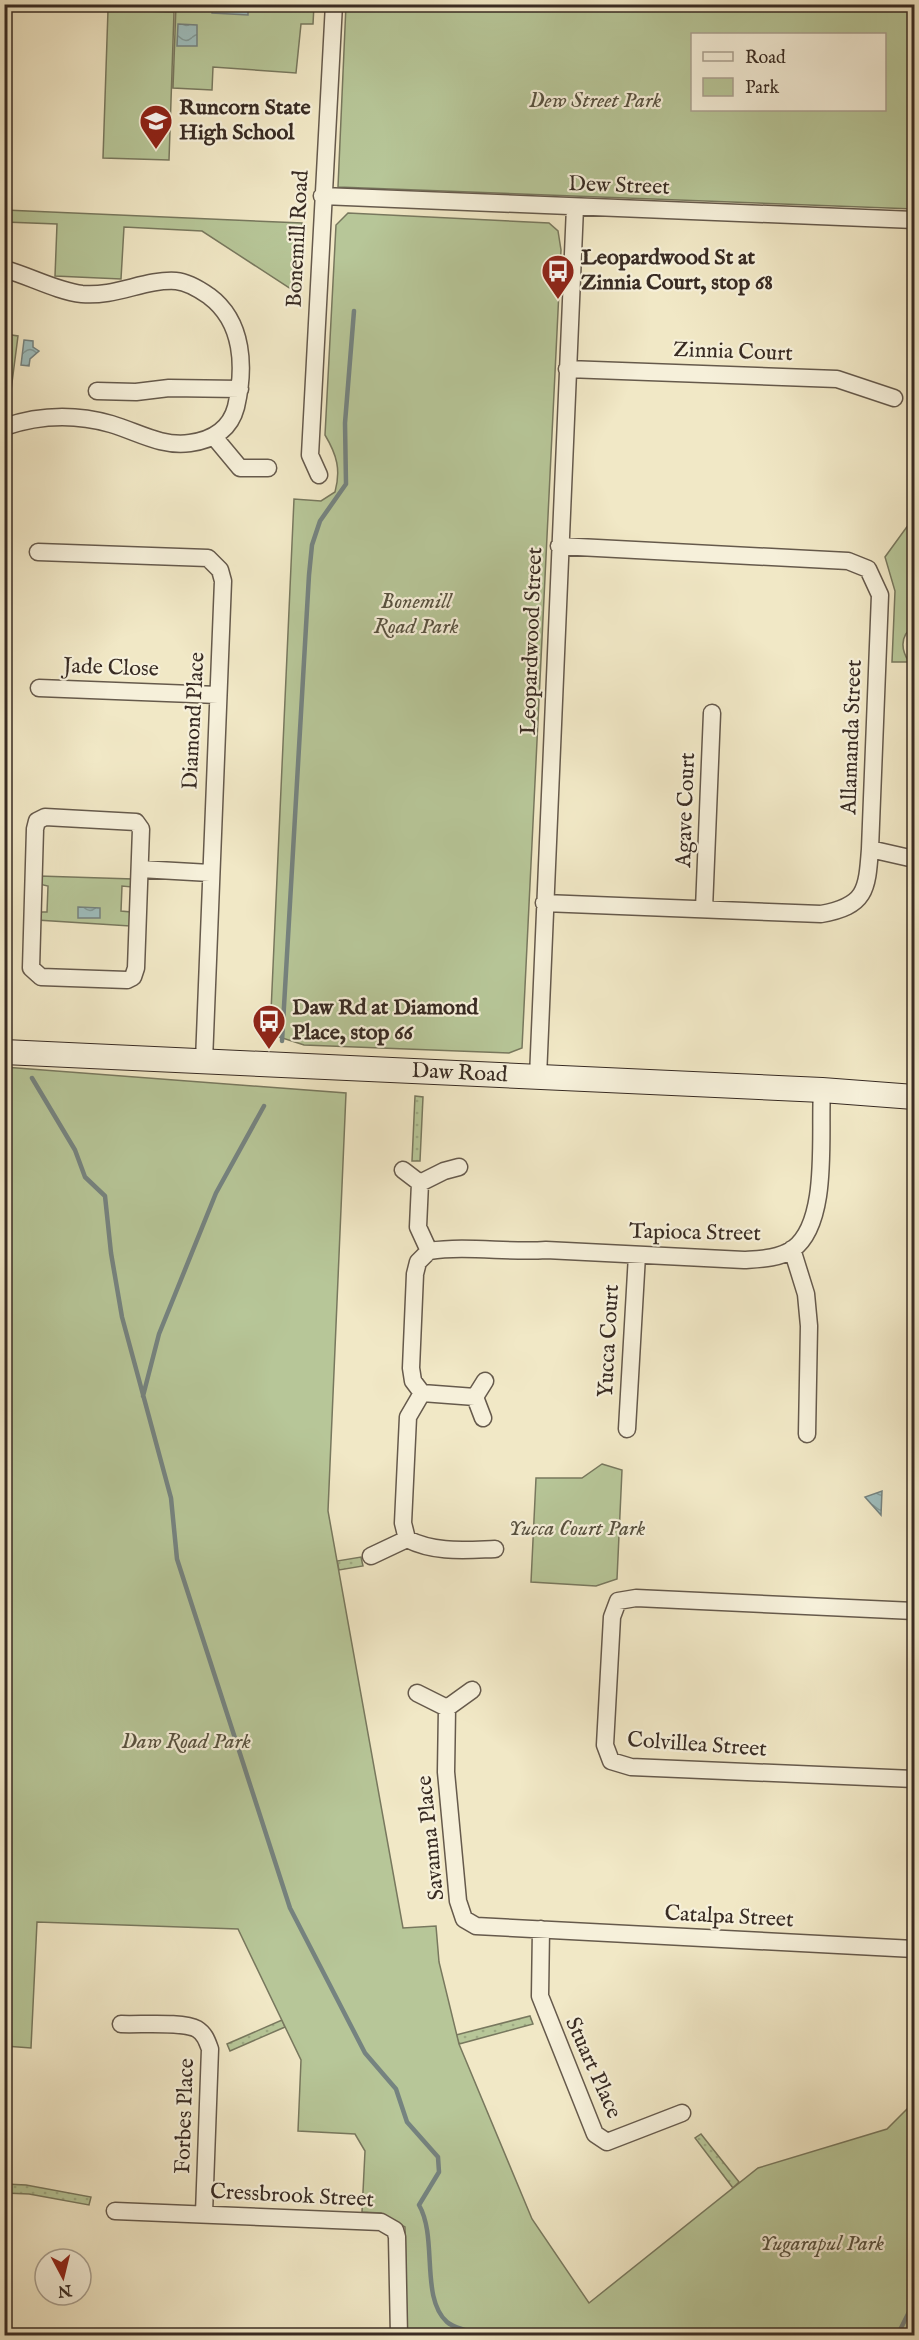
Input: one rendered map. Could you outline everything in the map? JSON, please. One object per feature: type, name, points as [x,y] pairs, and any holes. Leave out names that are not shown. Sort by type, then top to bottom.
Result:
[{"type":"street","name":"Bonemill Road","points":[[319,475],[310,455],[334,4]]},
{"type":"street","name":"Dew Street","points":[[322,196],[915,220]]},
{"type":"street","name":"Leopardwood Street","points":[[538,1077],[575,207]]},
{"type":"street","points":[[4,269],[81,294],[124,292],[155,283],[177,281],[196,287],[217,302],[230,319],[240,344],[240,389],[233,417],[214,438],[188,443],[157,442],[113,424],[82,417],[49,417],[4,427]]},
{"type":"street","name":"Zinnia Court","points":[[567,369],[837,379],[894,398]]},
{"type":"street","points":[[97,391],[136,392],[169,388],[240,389]]},
{"type":"street","points":[[214,438],[240,468],[268,468]]},
{"type":"street","name":"Allamanda Street","points":[[544,903],[821,914],[844,910],[857,900],[867,885],[870,849],[880,595],[868,569],[848,561],[559,546]]},
{"type":"street","name":"Diamond Place","points":[[38,552],[208,558],[220,570],[223,580],[204,1061]]},
{"type":"street","name":"Jade Close","points":[[39,688],[218,695]]},
{"type":"street","name":"Agave Court","points":[[704,909],[712,713]]},
{"type":"street","points":[[45,817],[136,822],[141,829],[140,869],[136,968],[133,977],[127,980],[116,980],[41,977],[35,974],[31,968],[34,829],[37,821],[45,817]]},
{"type":"street","points":[[870,849],[915,859]]},
{"type":"street","points":[[140,869],[210,873]]},
{"type":"street","name":"Daw Road","points":[[4,1052],[822,1090],[915,1097]]},
{"type":"street","name":"Tapioca Street","points":[[429,1251],[446,1248],[520,1252],[546,1250],[744,1260],[770,1258],[792,1249],[806,1236],[814,1220],[818,1192],[822,1090]]},
{"type":"street","points":[[420,1183],[444,1171],[459,1167]]},
{"type":"street","points":[[403,1170],[420,1183]]},
{"type":"street","points":[[420,1183],[418,1227],[429,1251],[418,1262],[415,1274],[411,1368],[413,1381],[422,1393],[475,1397]]},
{"type":"street","points":[[792,1249],[806,1294],[810,1326],[807,1434]]},
{"type":"street","name":"Yucca Court","points":[[627,1430],[637,1255]]},
{"type":"street","points":[[475,1397],[485,1381]]},
{"type":"street","points":[[407,1539],[403,1523],[408,1417],[422,1393]]},
{"type":"street","points":[[475,1397],[483,1418]]},
{"type":"street","points":[[407,1539],[437,1550],[495,1550]]},
{"type":"street","points":[[371,1556],[407,1539]]},
{"type":"street","name":"Colvillea Street","points":[[915,1611],[636,1599],[618,1601],[612,1617],[605,1745],[611,1761],[631,1767],[915,1779]]},
{"type":"street","points":[[417,1693],[447,1708],[472,1690]]},
{"type":"street","name":"Savanna Place","points":[[447,1708],[447,1797],[458,1901],[464,1919],[476,1926],[541,1929]]},
{"type":"street","name":"Catalpa Street","points":[[541,1929],[915,1949]]},
{"type":"street","name":"Stuart Place","points":[[541,1929],[540,1996],[595,2134],[607,2142],[682,2114]]},
{"type":"street","name":"Forbes Place","points":[[121,2024],[196,2028],[204,2036],[210,2049],[204,2213]]},
{"type":"street","name":"Cressbrook Street","points":[[115,2211],[381,2222],[389,2225],[395,2230],[399,2253],[399,2336]]},
{"type":"green space","points":[[176,5],[314,5],[313,24],[301,24],[296,73],[213,67],[212,90],[173,88]]},
{"type":"green space","name":"Dew Street Park","points":[[346,5],[914,5],[914,209],[338,187]]},
{"type":"green space","points":[[108,10],[174,12],[169,160],[103,158]]},
{"type":"green space","points":[[5,210],[302,223],[300,295],[202,231],[124,227],[121,279],[55,276],[57,224],[5,222]]},
{"type":"green space","name":"Bonemill Road Park","points":[[348,213],[549,223],[558,231],[561,250],[522,1048],[509,1053],[304,1045],[270,1034],[294,499],[321,501],[335,492],[337,484],[337,463],[325,435],[336,225]]},
{"type":"green space","points":[[5,334],[18,336],[10,398],[5,397]]},
{"type":"green space","points":[[914,517],[914,625],[906,633],[903,642],[904,652],[909,662],[892,662],[895,591],[885,557]]},
{"type":"green space","points":[[39,876],[133,879],[132,887],[122,886],[121,911],[131,912],[130,926],[37,920],[38,912],[47,912],[48,886],[39,884]]},
{"type":"green space","name":"Daw Road Park","points":[[4,1067],[346,1093],[328,1511],[403,1928],[436,1926],[439,1962],[459,2044],[532,2219],[589,2303],[758,2168],[887,2129],[914,2102],[914,2335],[407,2335],[405,2227],[381,2213],[362,2212],[365,2151],[355,2134],[298,2131],[301,2060],[238,1929],[37,1922],[31,2048],[5,2046]]},
{"type":"green space","points":[[415,1096],[423,1097],[420,1161],[412,1161]]},
{"type":"green space","name":"Yucca Court Park","points":[[602,1464],[622,1470],[617,1579],[596,1586],[531,1582],[536,1478],[582,1478]]},
{"type":"green space","points":[[361,1557],[363,1566],[339,1570],[337,1561]]},
{"type":"green space","points":[[530,2016],[533,2024],[459,2044],[456,2035]]},
{"type":"green space","points":[[282,2020],[285,2027],[230,2051],[227,2044]]},
{"type":"green space","points":[[701,2134],[739,2182],[733,2188],[695,2138]]},
{"type":"green space","points":[[5,2184],[26,2185],[91,2197],[89,2205],[29,2194],[5,2193]]},
{"type":"water","points":[[212,5],[248,5],[248,15],[212,13]]},
{"type":"water","points":[[178,24],[197,25],[197,46],[177,46]]},
{"type":"water","points":[[24,340],[33,341],[33,347],[39,351],[30,359],[29,366],[21,365]]},
{"type":"water","points":[[78,907],[100,908],[100,918],[78,918]]},
{"type":"water","points":[[882,1491],[881,1515],[865,1497]]},
{"type":"waterway","points":[[282,1041],[309,575],[312,545],[320,521],[346,484],[345,423],[354,311]]},
{"type":"waterway","points":[[32,1078],[75,1150],[85,1177],[105,1196],[111,1253],[122,1317],[171,1498],[177,1559],[290,1908],[365,2053],[396,2089],[407,2122],[438,2157],[439,2172],[419,2205],[428,2234],[434,2298],[447,2322],[476,2336]]},
{"type":"waterway","points":[[143,1396],[159,1334],[216,1193],[264,1106]]},
{"type":"waterway","points":[[897,2336],[914,2302]]},
{"type":"place","name":"Runcorn State High School","points":[[156,150]]},
{"type":"place","name":"Leopardwood St at Zinnia Court, stop 68","points":[[558,300]]},
{"type":"place","name":"Daw Rd at Diamond Place, stop 66","points":[[269,1050]]},
{"type":"park label","name":"Yugarapul Park","points":[[822,2244]]}]
